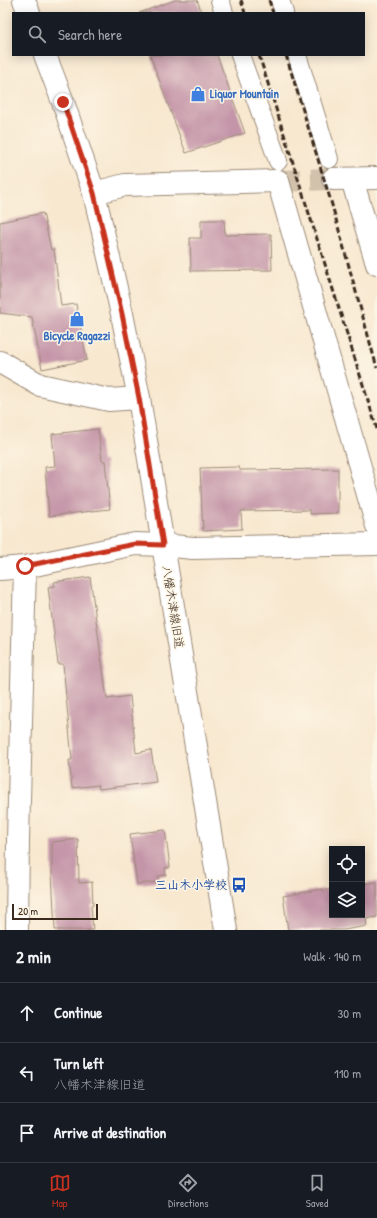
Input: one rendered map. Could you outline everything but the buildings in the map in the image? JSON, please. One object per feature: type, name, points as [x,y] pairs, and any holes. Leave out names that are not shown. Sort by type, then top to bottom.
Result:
[{"type":"street","points":[[24,0],[29,12]]},
{"type":"street","points":[[220,0],[224,12]]},
{"type":"street","points":[[280,0],[284,12]]},
{"type":"street","name":"八幡木津線旧道","points":[[45,56],[63,102],[94,193],[122,314],[139,398],[226,930]]},
{"type":"street","points":[[240,56],[278,171],[377,526]]},
{"type":"street","points":[[297,56],[338,172],[377,264]]},
{"type":"street","points":[[94,193],[125,185],[278,171]]},
{"type":"street","points":[[338,172],[377,178]]},
{"type":"street","points":[[0,362],[40,385],[109,400],[139,398]]},
{"type":"street","points":[[0,569],[25,566],[135,544],[193,548],[377,544]]},
{"type":"street","points":[[18,930],[9,839],[25,566]]},
{"type":"tunnel","points":[[278,181],[333,179]]},
{"type":"railway","points":[[241,0],[245,12]]},
{"type":"railway","points":[[269,0],[273,12]]},
{"type":"railway","points":[[259,56],[377,429]]},
{"type":"railway","points":[[286,56],[332,205],[377,368]]},
{"type":"place","name":"Liquor Mountain","points":[[198,94]]},
{"type":"place","name":"Bicycle Ragazzi","points":[[77,319]]},
{"type":"place","name":"三山木小学校","points":[[239,885]]},
{"type":"route","points":[[25,566],[135,544],[163,545],[139,398],[122,314],[94,193],[63,102]]}]
